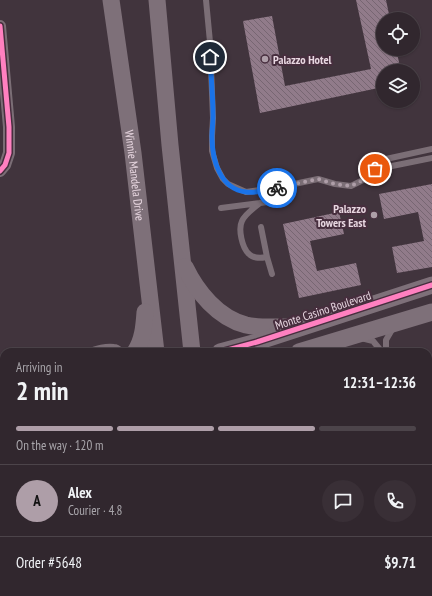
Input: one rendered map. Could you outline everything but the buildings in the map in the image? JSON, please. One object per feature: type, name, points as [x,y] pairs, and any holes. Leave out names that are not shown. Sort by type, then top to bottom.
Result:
[{"type":"main road","name":"Winnie Mandela Drive","points":[[111,0],[133,153],[156,348]]},
{"type":"main road","points":[[157,0],[192,348]]},
{"type":"main road","points":[[182,260],[200,292],[227,317],[246,324],[263,327],[301,327]]},
{"type":"main road","points":[[137,348],[144,324],[148,283]]},
{"type":"main road","name":"Monte Casino Boulevard","points":[[235,348],[432,285]]},
{"type":"main road","points":[[314,348],[432,312]]},
{"type":"main road","points":[[397,322],[432,319]]},
{"type":"street","points":[[0,26],[10,153],[5,165],[0,171]]},
{"type":"lane","points":[[206,0],[210,42],[213,118],[212,151],[217,168],[223,179],[228,184],[246,192],[275,188],[318,179],[335,184],[351,186],[363,180],[386,159],[430,150],[432,159],[387,167],[380,165]]},
{"type":"lane","points":[[221,208],[268,202],[272,200],[275,188]]},
{"type":"lane","points":[[260,203],[242,220],[241,232],[244,248],[248,254],[258,258],[267,257]]},
{"type":"lane","points":[[261,227],[272,274]]},
{"type":"lane","points":[[386,348],[386,340],[397,322]]},
{"type":"lane","points":[[350,338],[361,338],[373,341],[379,348]]},
{"type":"lane","points":[[97,348],[114,346],[119,348]]},
{"type":"cycle path","points":[[0,26],[9,127],[9,153],[5,165],[0,171]]},
{"type":"cycle path","points":[[235,348],[432,285]]},
{"type":"way so far","points":[[277,188],[318,179],[335,184],[351,186],[363,180],[375,169]]},
{"type":"place","name":"Palazzo Hotel","points":[[265,59]]},
{"type":"place","name":"Palazzo Towers East","points":[[374,215]]},
{"type":"route","points":[[210,57],[213,118],[212,151],[217,168],[223,179],[228,184],[234,188],[246,192],[277,188]]}]
